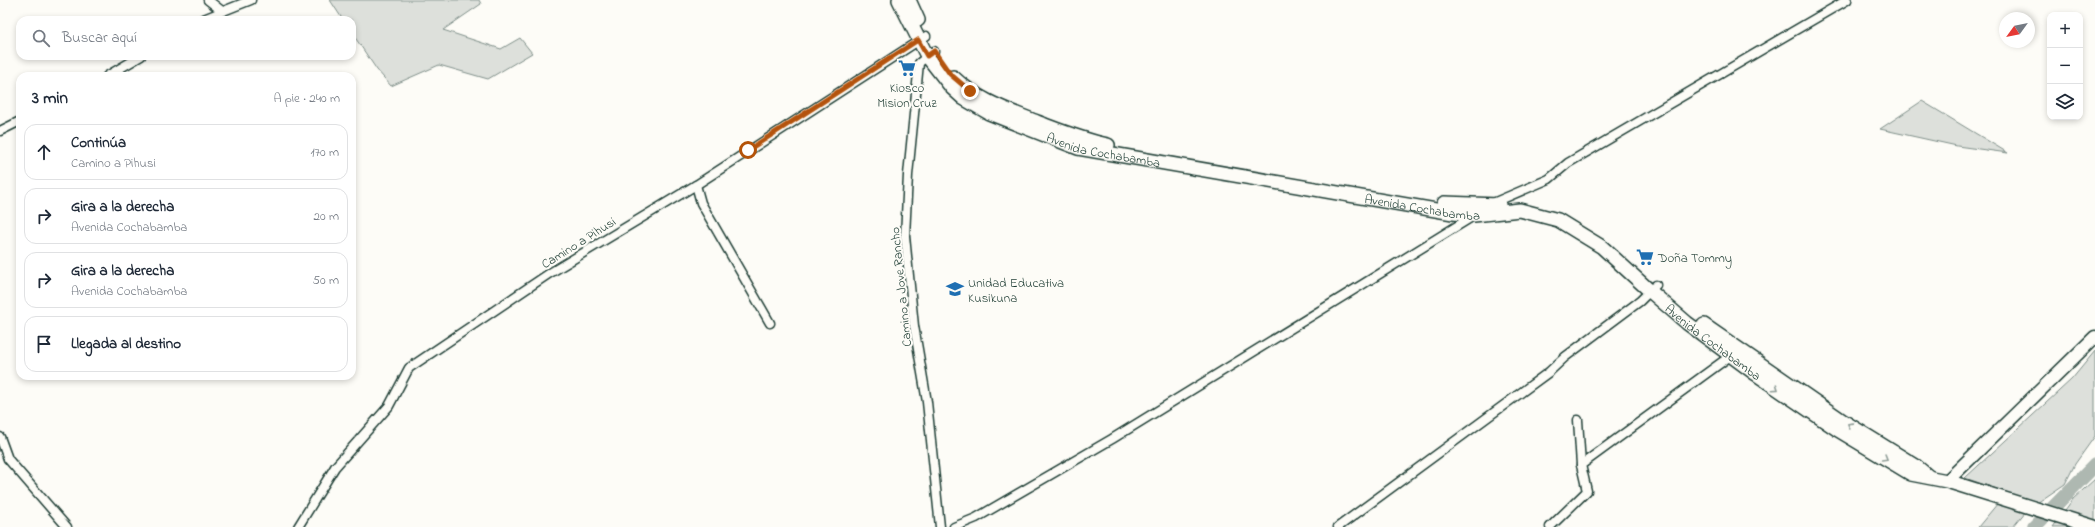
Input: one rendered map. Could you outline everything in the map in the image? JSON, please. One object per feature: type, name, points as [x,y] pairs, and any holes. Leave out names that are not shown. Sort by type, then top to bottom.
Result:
[{"type":"main road","name":"Avenida Cochabamba","points":[[899,0],[952,88],[963,98],[976,106],[1078,148],[1474,215],[1520,210],[1558,220],[1602,247],[1653,288],[1700,322],[1734,352],[1916,466],[1929,477],[2032,506],[2094,527]]},
{"type":"main road","name":"Avenida Cochabamba","points":[[909,0],[922,38]]},
{"type":"main road","name":"Avenida Cochabamba","points":[[930,53],[961,85],[978,96],[993,104],[1086,140],[1454,205],[1486,206],[1521,203],[1561,213],[1606,239],[1653,288]]},
{"type":"street","points":[[208,0],[222,11]]},
{"type":"street","points":[[210,16],[251,0]]},
{"type":"street","points":[[954,527],[976,518],[1112,439],[1474,215],[1486,206],[1548,180],[1568,164],[1847,0]]},
{"type":"street","name":"Camino a Pihusi","points":[[298,527],[335,467],[389,406],[409,368],[550,273],[696,185],[922,38]]},
{"type":"street","name":"Camino a Jove Rancho","points":[[930,53],[919,63],[908,175],[905,236],[914,326],[927,402],[940,527]]},
{"type":"street","points":[[114,72],[133,60]]},
{"type":"street","points":[[0,131],[16,123]]},
{"type":"street","points":[[696,185],[701,203],[770,323]]},
{"type":"street","points":[[1338,527],[1549,372],[1565,357],[1640,302],[1653,288]]},
{"type":"street","points":[[1946,481],[2095,337]]},
{"type":"street","points":[[1581,465],[1734,352]]},
{"type":"street","points":[[1550,527],[1587,491],[1581,465],[1578,420]]},
{"type":"street","points":[[0,437],[8,459],[67,527]]},
{"type":"shaded area","points":[[330,0],[479,0],[481,4],[443,30],[501,49],[520,38],[532,53],[488,79],[439,65],[391,86],[377,70],[356,39],[356,16],[340,16]]},
{"type":"shaded area","points":[[1922,101],[2008,153],[1957,146],[1880,129]]},
{"type":"shaded area","points":[[2095,351],[2095,436],[2075,464],[2065,484],[2037,503],[1965,478],[2072,379]]},
{"type":"shaded area","points":[[2095,479],[2095,520],[2082,516],[2072,525],[2080,527],[2053,527],[2073,499]]},
{"type":"shaded area","points":[[1998,503],[2026,511],[2013,527],[1978,527]]},
{"type":"waterway","points":[[2034,527],[2095,465]]},
{"type":"place","name":"Kiosco Mision Cruz","points":[[907,68]]},
{"type":"place","name":"Doña Tommy","points":[[1645,257]]},
{"type":"place","name":"Unidad Educativa Kusikuna","points":[[955,289]]},
{"type":"route","points":[[748,150],[918,40],[927,56],[934,51],[950,74],[961,85],[970,91]]}]
